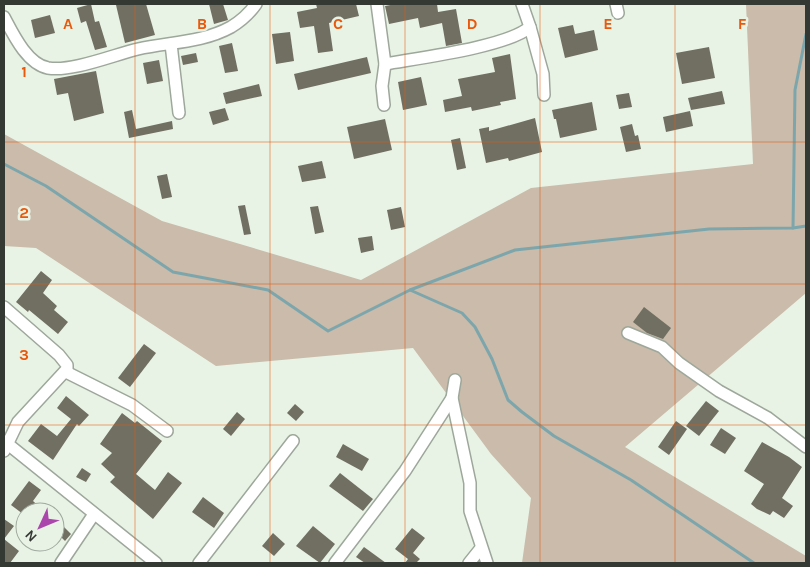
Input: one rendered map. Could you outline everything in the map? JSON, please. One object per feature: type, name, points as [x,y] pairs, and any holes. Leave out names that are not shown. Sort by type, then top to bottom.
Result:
[{"type":"street","points":[[4,17],[14,36],[34,62],[48,68],[70,67],[135,50],[203,38],[230,27],[248,15],[256,4]]},
{"type":"street","points":[[377,4],[385,64],[382,86],[384,105]]},
{"type":"street","points":[[522,4],[543,74],[544,95]]},
{"type":"street","points":[[385,64],[510,38],[523,33],[530,27]]},
{"type":"street","points":[[171,44],[179,113]]},
{"type":"street","points":[[4,307],[60,355],[67,365],[66,372],[23,416],[5,445],[156,563]]},
{"type":"street","points":[[628,333],[662,347],[679,363],[718,391],[768,418],[806,447]]},
{"type":"street","points":[[66,372],[132,406],[167,431]]},
{"type":"street","points":[[455,380],[452,398],[470,483],[470,511],[487,563]]},
{"type":"street","points":[[335,563],[405,471],[452,398]]},
{"type":"street","points":[[198,563],[293,441]]},
{"type":"street","points":[[61,563],[94,514]]},
{"type":"street","points":[[469,563],[481,548]]},
{"type":"shaded area","points":[[746,4],[806,4],[806,293],[625,447],[806,556],[806,563],[522,563],[531,498],[491,454],[413,348],[216,366],[36,248],[4,246],[4,134],[162,221],[361,280],[531,188],[753,164]]},
{"type":"building","points":[[91,4],[95,22],[99,21],[107,47],[95,50],[86,21],[81,23],[77,8]]},
{"type":"building","points":[[146,4],[155,35],[125,43],[116,5]]},
{"type":"building","points":[[209,4],[223,4],[228,20],[214,24]]},
{"type":"building","points":[[316,4],[356,4],[359,16],[329,23],[333,51],[318,53],[314,26],[300,28],[297,12],[317,8]]},
{"type":"building","points":[[396,4],[437,4],[438,12],[456,9],[462,43],[446,46],[442,23],[420,28],[418,18],[389,24],[385,6]]},
{"type":"building","points":[[50,15],[55,33],[35,38],[31,20]]},
{"type":"building","points":[[573,25],[575,34],[594,30],[598,50],[565,58],[558,28]]},
{"type":"building","points":[[290,32],[294,61],[276,64],[272,34]]},
{"type":"building","points":[[232,43],[238,71],[225,73],[219,46]]},
{"type":"building","points":[[709,47],[715,78],[682,84],[676,53]]},
{"type":"building","points":[[196,53],[198,62],[183,65],[181,56]]},
{"type":"building","points":[[510,54],[516,99],[500,102],[501,105],[472,111],[471,107],[445,112],[443,100],[462,96],[458,79],[495,72],[492,58]]},
{"type":"building","points":[[367,57],[371,73],[298,90],[294,74]]},
{"type":"building","points":[[159,60],[163,81],[147,84],[143,63]]},
{"type":"building","points":[[96,71],[104,113],[74,121],[68,93],[57,95],[54,79]]},
{"type":"building","points":[[421,77],[427,105],[403,110],[398,82]]},
{"type":"building","points":[[259,84],[262,96],[226,104],[223,93]]},
{"type":"building","points":[[722,91],[725,104],[691,110],[688,98]]},
{"type":"building","points":[[629,93],[632,107],[619,109],[616,95]]},
{"type":"building","points":[[592,102],[597,130],[560,138],[552,110]]},
{"type":"building","points":[[225,108],[229,120],[213,125],[209,112]]},
{"type":"building","points":[[132,110],[136,129],[172,121],[173,129],[129,138],[124,112]]},
{"type":"building","points":[[690,111],[693,126],[666,132],[663,117]]},
{"type":"building","points":[[535,118],[542,152],[509,161],[508,158],[486,163],[479,129],[489,127],[489,131]]},
{"type":"building","points":[[385,119],[392,150],[354,159],[347,127]]},
{"type":"building","points":[[632,124],[635,136],[638,135],[641,149],[626,152],[620,127]]},
{"type":"building","points":[[460,138],[466,168],[457,170],[451,140]]},
{"type":"building","points":[[322,161],[326,178],[302,182],[298,166]]},
{"type":"building","points":[[167,174],[172,197],[162,199],[157,176]]},
{"type":"building","points":[[245,205],[251,234],[244,235],[238,206]]},
{"type":"building","points":[[318,206],[324,232],[315,234],[310,207]]},
{"type":"building","points":[[401,207],[405,227],[391,230],[387,210]]},
{"type":"building","points":[[372,236],[374,250],[361,253],[358,238]]},
{"type":"building","points":[[41,271],[52,280],[43,293],[57,306],[54,310],[68,322],[58,334],[29,310],[28,312],[16,302]]},
{"type":"building","points":[[644,307],[671,328],[663,339],[647,333],[633,322]]},
{"type":"building","points":[[144,344],[156,353],[130,387],[118,378]]},
{"type":"building","points":[[66,396],[89,415],[79,426],[77,424],[53,460],[28,441],[41,424],[57,436],[71,419],[57,408]]},
{"type":"building","points":[[706,401],[719,411],[699,436],[686,426]]},
{"type":"building","points":[[295,404],[304,412],[296,421],[287,413]]},
{"type":"building","points":[[237,412],[245,419],[231,436],[223,429]]},
{"type":"building","points":[[122,413],[135,423],[137,421],[162,441],[136,474],[155,490],[168,472],[182,483],[153,519],[110,482],[115,477],[101,464],[112,453],[100,444]]},
{"type":"building","points":[[676,421],[687,429],[669,455],[658,447]]},
{"type":"building","points":[[721,428],[736,438],[725,454],[710,445]]},
{"type":"building","points":[[762,442],[789,457],[802,467],[782,498],[793,506],[784,518],[773,511],[770,515],[751,504],[764,484],[744,471]]},
{"type":"building","points":[[343,444],[369,459],[362,471],[336,457]]},
{"type":"building","points":[[82,468],[91,474],[86,482],[76,477]]},
{"type":"building","points":[[340,473],[373,499],[363,511],[329,486]]},
{"type":"building","points":[[29,481],[41,490],[34,502],[15,502],[15,508],[11,505]]},
{"type":"building","points":[[203,497],[224,513],[214,528],[192,512]]},
{"type":"building","points":[[4,519],[14,526],[4,539]]},
{"type":"building","points":[[313,526],[335,544],[320,563],[296,546]]},
{"type":"building","points":[[65,528],[71,534],[65,541]]},
{"type":"building","points":[[412,528],[425,538],[413,553],[420,559],[416,563],[405,563],[408,559],[395,549]]},
{"type":"building","points":[[273,533],[285,544],[274,556],[262,546]]},
{"type":"building","points":[[4,539],[15,548],[15,552],[18,552],[10,563],[4,563]]},
{"type":"building","points":[[364,547],[386,563],[365,563],[356,557]]},
{"type":"waterway","points":[[793,228],[795,90],[806,34]]},
{"type":"waterway","points":[[4,164],[46,186],[173,272],[268,290],[328,331],[410,290],[515,250],[709,229],[793,228],[806,226]]},
{"type":"waterway","points":[[410,290],[462,313],[475,327],[492,359],[508,400],[522,412],[554,436],[631,480],[754,563]]}]
